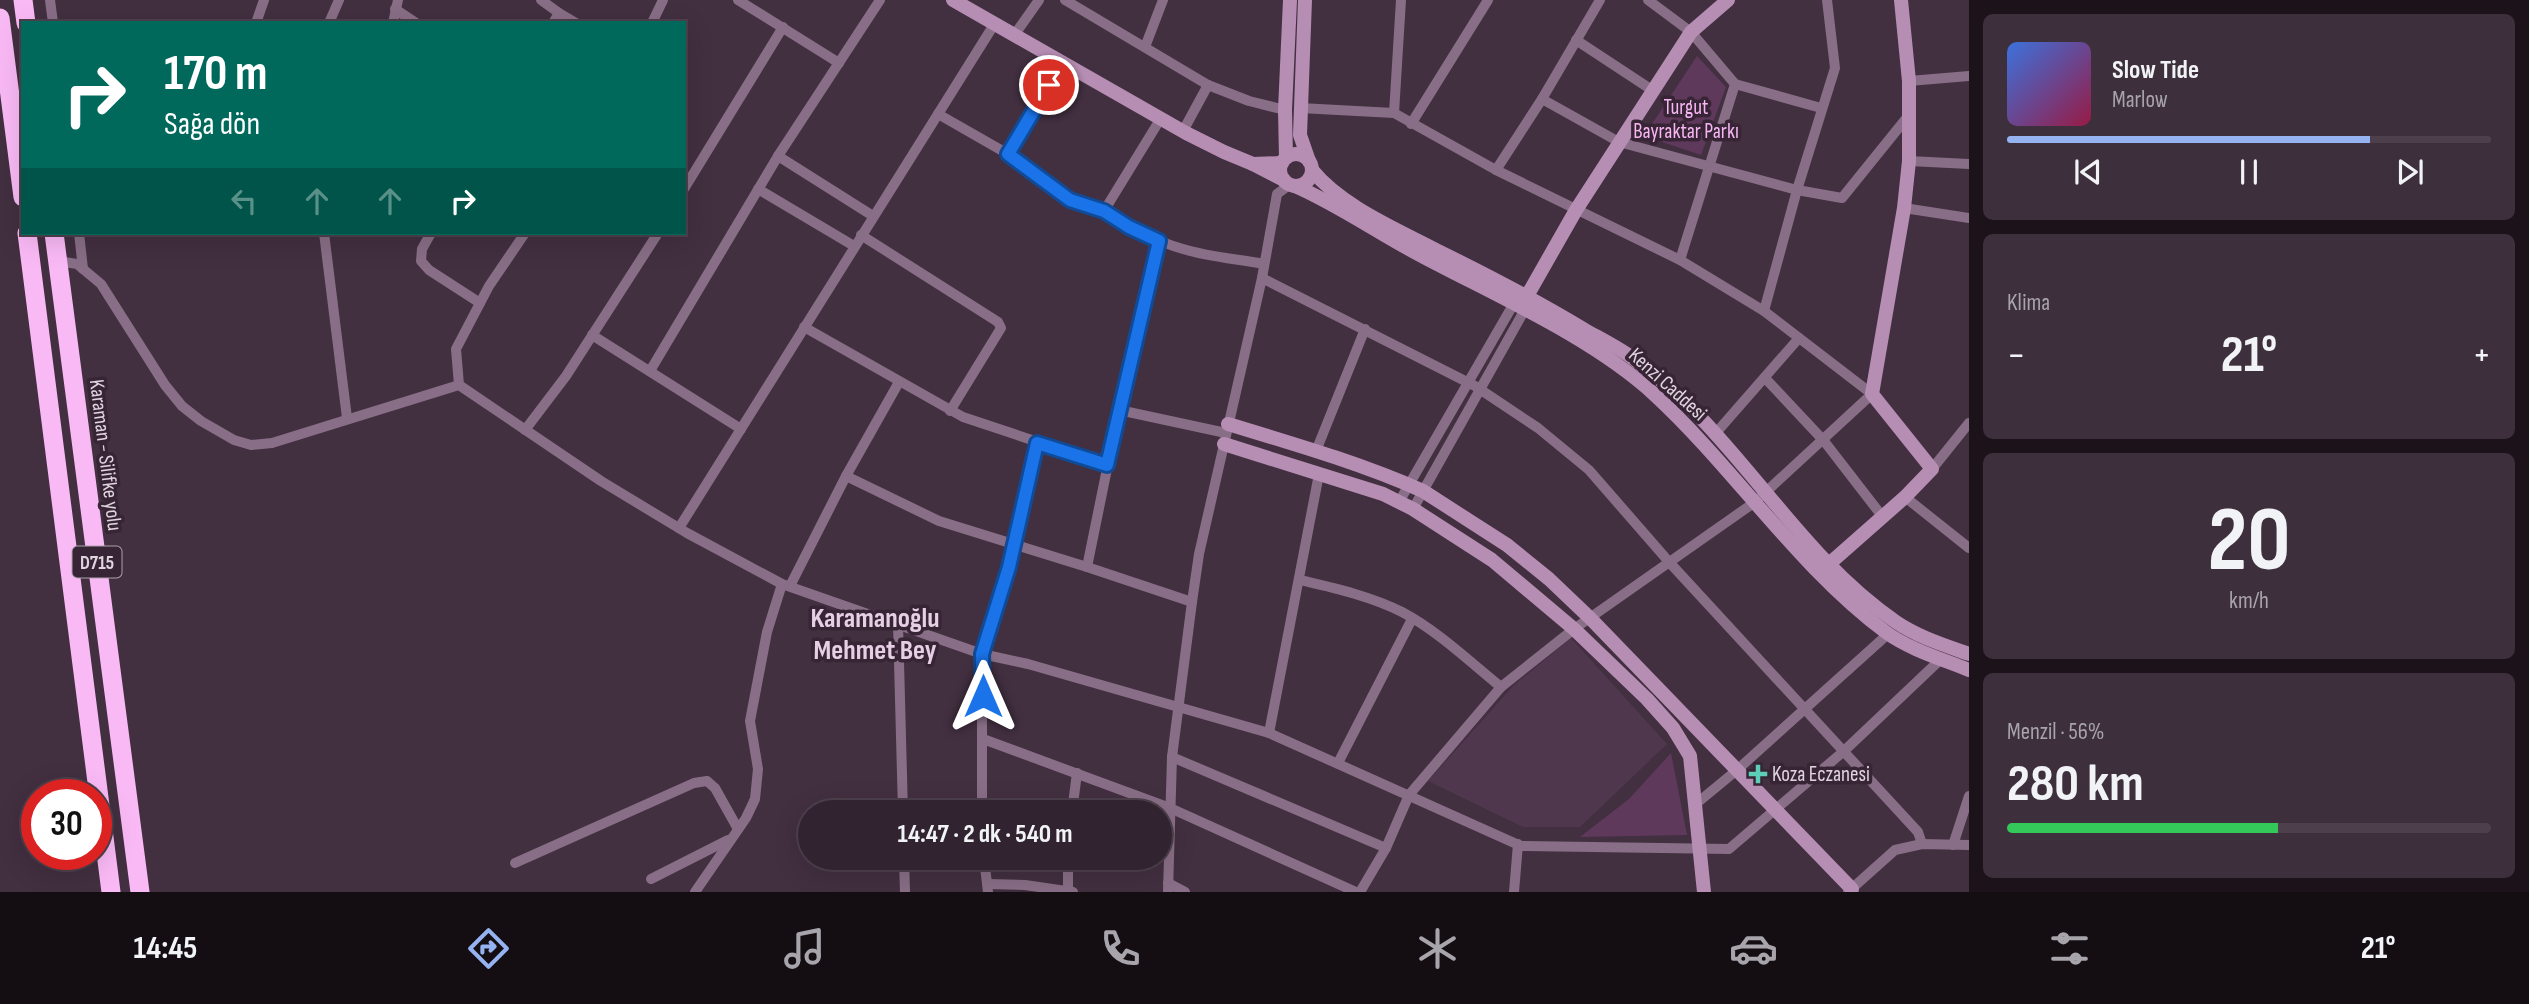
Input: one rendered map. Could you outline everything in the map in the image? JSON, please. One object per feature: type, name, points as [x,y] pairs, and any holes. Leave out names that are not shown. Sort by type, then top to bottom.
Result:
[{"type":"highway","points":[[23,0],[26,21]]},
{"type":"highway","points":[[0,18],[21,181]]},
{"type":"highway","name":"D715","points":[[27,235],[111,892]]},
{"type":"highway","name":"Karaman - Silifke yolu","points":[[54,235],[140,892]]},
{"type":"street","points":[[50,0],[53,21]]},
{"type":"street","points":[[257,21],[264,0]]},
{"type":"street","points":[[330,21],[339,0]]},
{"type":"street","points":[[541,0],[573,21]]},
{"type":"street","points":[[653,21],[663,0]]},
{"type":"street","points":[[738,0],[839,63]]},
{"type":"street","points":[[650,372],[778,156],[880,0]]},
{"type":"street","name":"Kenzi Caddesi","points":[[953,0],[1212,147],[1316,195],[1369,228],[1523,300],[1601,353],[1654,394],[1820,575],[1888,634],[1969,670]]},
{"type":"street","points":[[1015,34],[1039,0]]},
{"type":"street","points":[[1065,0],[1208,85],[1249,102],[1285,110]]},
{"type":"street","points":[[1145,47],[1163,0]]},
{"type":"street","points":[[1290,0],[1284,160],[1280,173],[1289,183],[1305,184],[1311,176],[1300,135],[1305,0]]},
{"type":"street","points":[[1394,113],[1401,0]]},
{"type":"street","points":[[1411,124],[1488,0]]},
{"type":"street","points":[[1496,170],[1542,99],[1600,0]]},
{"type":"street","points":[[1648,0],[1691,32],[1735,84],[1821,108]]},
{"type":"street","points":[[1399,502],[1469,383],[1652,90],[1691,32],[1728,0]]},
{"type":"street","points":[[1764,311],[1797,190],[1835,68],[1827,0]]},
{"type":"street","points":[[1172,809],[1358,892],[1386,848],[1409,794],[1500,687],[1574,629],[1755,502],[1872,394],[1904,208],[1909,161],[1909,81],[1901,0]]},
{"type":"street","points":[[397,4],[414,21]]},
{"type":"street","points":[[554,21],[559,13]]},
{"type":"street","points":[[679,528],[995,23]]},
{"type":"street","points":[[686,186],[783,27]]},
{"type":"street","points":[[1576,40],[1652,90]]},
{"type":"street","points":[[1008,154],[1062,61]]},
{"type":"street","points":[[1909,81],[1969,76]]},
{"type":"street","points":[[1680,260],[1735,84]]},
{"type":"street","points":[[1183,131],[1208,85]]},
{"type":"street","points":[[1542,99],[1619,142],[1797,190],[1842,198],[1909,116]]},
{"type":"street","points":[[1300,108],[1394,113],[1496,170],[1680,260],[1764,311],[1872,394],[1932,469]]},
{"type":"street","points":[[938,114],[1008,154],[1070,200],[1104,211],[1159,241],[1185,250],[1264,264]]},
{"type":"street","points":[[1104,211],[1161,118]]},
{"type":"street","points":[[1253,164],[1284,160],[1295,155],[1310,166]]},
{"type":"street","points":[[778,156],[873,216]]},
{"type":"street","points":[[1909,161],[1969,164]]},
{"type":"street","name":"Kenzi Caddesi","points":[[1310,166],[1322,183],[1384,223],[1631,357],[1687,402],[1829,564],[1897,623],[1924,637],[1969,654]]},
{"type":"street","points":[[1170,800],[1172,757],[1199,554],[1262,278],[1277,194],[1289,183]]},
{"type":"street","points":[[758,189],[854,246]]},
{"type":"street","points":[[1904,208],[1969,218]]},
{"type":"street","points":[[79,235],[83,269]]},
{"type":"street","points":[[324,235],[347,418]]},
{"type":"street","points":[[431,235],[422,249],[421,261],[429,270],[481,303]]},
{"type":"street","points":[[459,385],[456,349],[524,235]]},
{"type":"street","points":[[525,430],[592,335],[657,235]]},
{"type":"street","points":[[861,235],[998,322],[1001,328],[950,411]]},
{"type":"street","points":[[1087,567],[1119,410],[1159,241]]},
{"type":"street","points":[[58,261],[77,264],[101,284],[182,406],[217,432],[234,440],[251,445],[272,443],[459,385]]},
{"type":"street","points":[[1262,278],[1480,389],[1538,428],[1590,470],[1670,563],[1918,832],[1922,844]]},
{"type":"street","points":[[1413,509],[1480,389],[1523,300]]},
{"type":"street","points":[[804,327],[950,411],[1107,465]]},
{"type":"street","points":[[1316,451],[1365,329]]},
{"type":"street","points":[[592,335],[741,429]]},
{"type":"street","points":[[1715,433],[1799,338]]},
{"type":"street","points":[[1765,379],[1824,441],[1882,516]]},
{"type":"street","points":[[695,892],[755,799],[758,769],[750,720],[767,632],[786,585],[899,382]]},
{"type":"street","points":[[459,385],[601,481],[679,528],[786,585],[982,654],[1028,664],[1269,733],[1518,845],[1729,849],[1844,751],[1941,659]]},
{"type":"street","points":[[1119,410],[1316,451],[1380,472],[1423,491],[1507,545],[1549,579],[1591,619],[1777,810],[1850,890],[1895,850],[1922,844],[1969,845]]},
{"type":"street","points":[[1829,564],[1905,497],[1932,469],[1969,423]]},
{"type":"street","points":[[1226,434],[1319,474],[1383,494],[1413,509],[1492,560],[1574,629],[1647,699],[1673,728],[1690,756],[1697,803],[1704,892]]},
{"type":"street","points":[[982,800],[982,654],[1014,545],[1037,443]]},
{"type":"street","points":[[1269,733],[1319,474]]},
{"type":"street","points":[[846,477],[939,521],[1192,602]]},
{"type":"street","points":[[1905,497],[1969,548]]},
{"type":"street","points":[[1300,580],[1352,593],[1403,613],[1500,687]]},
{"type":"street","points":[[1338,763],[1412,619]]},
{"type":"street","points":[[898,624],[903,800]]},
{"type":"street","points":[[1697,803],[1888,634]]},
{"type":"street","points":[[983,739],[1148,800]]},
{"type":"street","points":[[1172,757],[1386,848]]},
{"type":"street","points":[[1074,800],[1077,774]]},
{"type":"street","points":[[515,863],[694,783],[707,781],[715,788],[738,829]]},
{"type":"street","points":[[1953,845],[1969,796]]},
{"type":"street","points":[[651,879],[731,839]]},
{"type":"street","points":[[1514,892],[1518,845]]},
{"type":"street","points":[[904,870],[905,892]]},
{"type":"street","points":[[985,870],[987,888],[1025,884],[1069,891],[1068,870]]},
{"type":"street","points":[[1168,887],[1185,892]]},
{"type":"shaded area","points":[[1571,638],[1667,744],[1580,827],[1523,827],[1428,781],[1514,685]]},
{"type":"green space","name":"Turgut Bayraktar Parkı","points":[[1697,56],[1726,87],[1701,155],[1644,136]]},
{"type":"green space","points":[[1671,753],[1687,835],[1580,837],[1629,799]]},
{"type":"place","name":"Koza Eczanesi","points":[[1758,774]]},
{"type":"district","name":"Karamanoğlu Mehmet Bey","points":[[875,633]]},
{"type":"route","points":[[983,696],[982,654],[1018,533],[1037,443],[1107,465],[1159,241],[1104,211],[1070,200],[1008,154],[1049,85]]}]
